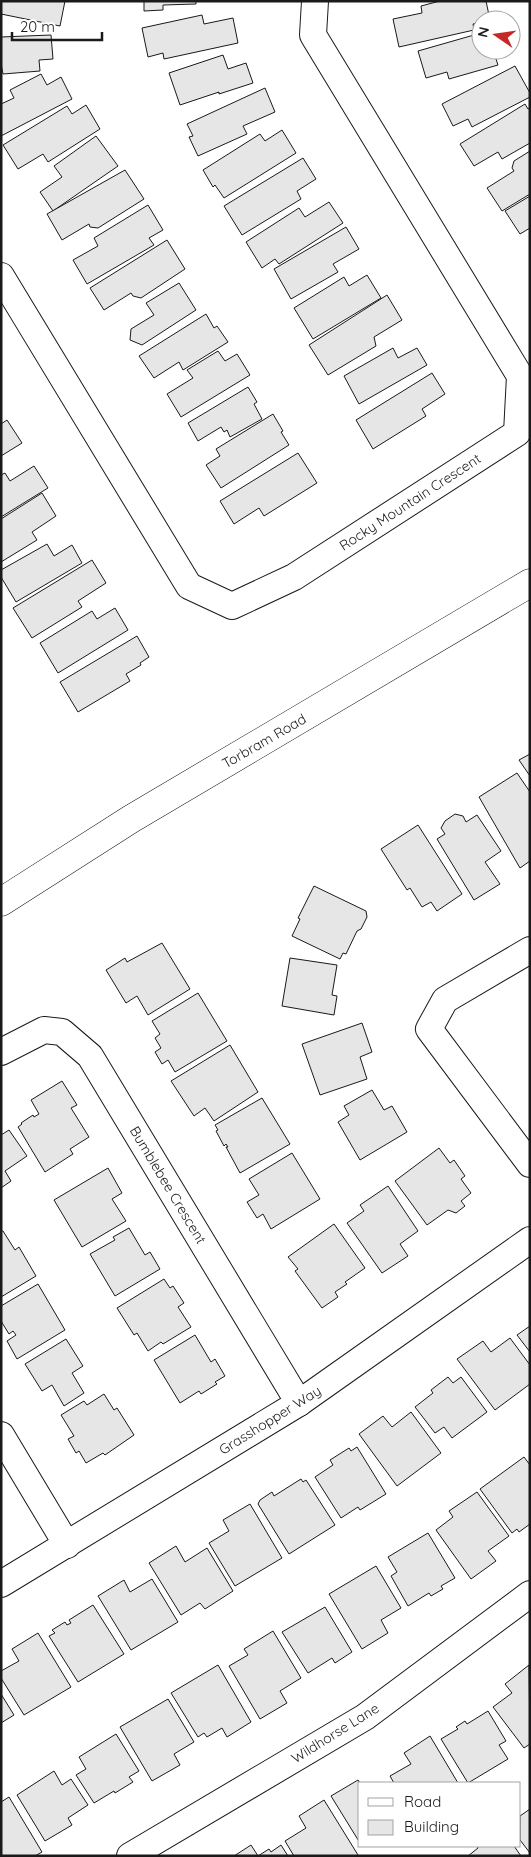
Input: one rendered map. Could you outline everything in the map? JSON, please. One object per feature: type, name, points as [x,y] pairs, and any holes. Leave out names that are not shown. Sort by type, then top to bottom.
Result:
[{"type":"main road","name":"Torbram Road","points":[[1,902],[131,819],[530,583]]},
{"type":"street","name":"Rocky Mountain Crescent","points":[[1,276],[189,586],[232,606],[294,576],[517,433],[520,376],[313,36],[315,1]]},
{"type":"street","points":[[530,950],[445,1000],[429,1029],[530,1164]]},
{"type":"street","name":"Bumblebee Crescent","points":[[1,1052],[44,1030],[62,1032],[90,1056],[300,1403]]},
{"type":"street","name":"Grasshopper Way","points":[[1,1584],[300,1403],[530,1240]]},
{"type":"street","points":[[1,1435],[67,1545]]},
{"type":"street","name":"Wildhorse Lane","points":[[130,1856],[365,1717],[530,1594]]},
{"type":"building","points":[[1,1],[65,1],[60,26],[1,14]]},
{"type":"building","points":[[144,1],[196,1],[196,4],[163,5],[163,10],[144,11]]},
{"type":"building","points":[[440,1],[486,1],[488,10],[471,10],[471,31],[399,47],[393,19],[422,13],[421,6]]},
{"type":"building","points":[[202,15],[204,24],[233,18],[238,43],[164,59],[163,53],[148,57],[142,28]]},
{"type":"building","points":[[51,35],[53,59],[39,60],[40,71],[3,74],[1,37]]},
{"type":"building","points":[[471,36],[471,60],[496,60],[498,65],[449,79],[447,72],[426,78],[418,51]]},
{"type":"building","points":[[223,55],[228,69],[246,63],[253,83],[180,105],[169,73]]},
{"type":"building","points":[[515,66],[530,93],[530,97],[472,127],[468,119],[453,126],[442,104]]},
{"type":"building","points":[[41,74],[47,85],[61,77],[72,99],[1,136],[1,104],[14,98],[10,90]]},
{"type":"building","points":[[265,88],[275,112],[243,126],[247,134],[198,156],[189,137],[193,136],[187,124]]},
{"type":"building","points":[[525,104],[528,109],[530,108],[530,143],[502,159],[498,152],[474,166],[460,144]]},
{"type":"building","points":[[86,105],[100,129],[48,162],[43,154],[18,169],[3,145],[67,106],[72,114]]},
{"type":"building","points":[[282,130],[296,153],[224,198],[215,185],[213,187],[203,170],[260,134],[265,141]]},
{"type":"building","points":[[96,136],[118,166],[53,211],[40,192],[62,177],[54,166]]},
{"type":"building","points":[[530,151],[530,194],[502,211],[487,188],[514,171],[512,168],[514,161]]},
{"type":"building","points":[[303,158],[316,179],[297,191],[301,199],[242,235],[224,206]]},
{"type":"building","points":[[125,170],[144,199],[98,228],[90,227],[89,224],[62,240],[47,214]]},
{"type":"building","points":[[530,196],[530,228],[520,234],[505,211]]},
{"type":"building","points":[[329,202],[343,223],[279,264],[275,259],[262,268],[246,242],[299,208],[305,217]]},
{"type":"building","points":[[148,205],[163,230],[149,238],[154,245],[87,284],[73,260],[98,246],[94,238]]},
{"type":"building","points":[[346,227],[359,249],[333,264],[338,272],[291,299],[274,269]]},
{"type":"building","points":[[167,240],[185,269],[141,298],[133,296],[131,293],[104,310],[90,288]]},
{"type":"building","points":[[367,275],[381,298],[313,339],[294,308],[344,277],[349,286]]},
{"type":"building","points":[[179,283],[196,310],[142,345],[130,340],[131,329],[154,315],[146,303]]},
{"type":"building","points":[[387,295],[402,320],[374,337],[376,346],[328,375],[309,345]]},
{"type":"building","points":[[206,314],[214,328],[217,326],[228,342],[183,370],[179,362],[154,378],[139,356]]},
{"type":"building","points":[[393,348],[398,358],[417,348],[427,365],[359,404],[344,376]]},
{"type":"building","points":[[218,351],[225,361],[237,354],[250,375],[181,417],[167,394],[193,378],[187,370]]},
{"type":"building","points":[[432,373],[445,394],[422,409],[426,416],[373,449],[356,420]]},
{"type":"building","points":[[248,387],[257,402],[254,404],[262,419],[230,437],[227,430],[224,432],[221,427],[198,441],[188,423]]},
{"type":"building","points":[[273,414],[289,445],[221,488],[206,465],[220,456],[216,449]]},
{"type":"building","points":[[7,420],[22,443],[1,456],[1,424]]},
{"type":"building","points":[[298,453],[317,483],[264,516],[259,508],[234,524],[220,501]]},
{"type":"building","points":[[34,466],[48,488],[1,517],[1,475],[5,473],[10,481]]},
{"type":"building","points":[[42,493],[56,516],[32,532],[37,540],[1,562],[1,519]]},
{"type":"building","points":[[47,544],[54,556],[72,545],[82,563],[16,602],[1,577],[1,570]]},
{"type":"building","points":[[92,560],[106,583],[78,601],[82,607],[32,638],[13,608]]},
{"type":"building","points":[[115,608],[128,630],[58,673],[40,643],[92,611],[97,619]]},
{"type":"building","points":[[137,636],[149,657],[140,663],[141,665],[126,674],[130,681],[78,712],[60,682]]},
{"type":"building","points":[[530,754],[530,776],[519,760]]},
{"type":"building","points":[[517,773],[530,792],[530,861],[520,868],[479,797]]},
{"type":"building","points":[[455,814],[463,816],[466,822],[477,815],[501,851],[485,862],[500,884],[474,900],[437,839],[445,834],[441,828],[445,821]]},
{"type":"building","points":[[418,825],[462,894],[437,911],[431,902],[422,907],[410,888],[407,890],[381,849]]},
{"type":"building","points":[[314,886],[366,911],[367,917],[361,929],[357,931],[346,954],[343,953],[340,959],[292,936],[300,919],[298,918]]},
{"type":"building","points":[[162,943],[190,989],[148,1015],[137,996],[126,1003],[106,970],[125,958],[127,962]]},
{"type":"building","points":[[290,958],[337,965],[332,995],[337,996],[334,1015],[282,1006]]},
{"type":"building","points":[[198,993],[227,1041],[175,1072],[168,1060],[162,1064],[155,1052],[161,1048],[155,1038],[160,1034],[152,1021]]},
{"type":"building","points":[[362,1023],[372,1052],[360,1057],[367,1079],[320,1095],[302,1044]]},
{"type":"building","points":[[230,1045],[258,1092],[214,1121],[205,1108],[194,1116],[171,1081]]},
{"type":"building","points":[[62,1081],[77,1105],[71,1108],[89,1137],[70,1149],[73,1154],[45,1172],[18,1127],[33,1115],[34,1117],[39,1114],[31,1100]]},
{"type":"building","points":[[372,1090],[384,1110],[392,1106],[407,1132],[360,1160],[338,1122],[349,1115],[344,1106]]},
{"type":"building","points":[[262,1098],[290,1144],[240,1173],[226,1147],[228,1147],[226,1144],[224,1146],[216,1131],[218,1130],[215,1125]]},
{"type":"building","points":[[9,1130],[27,1156],[5,1171],[11,1181],[1,1188],[1,1135]]},
{"type":"building","points":[[439,1148],[450,1163],[454,1160],[465,1176],[461,1179],[471,1193],[461,1201],[465,1206],[456,1213],[448,1210],[427,1225],[395,1181]]},
{"type":"building","points":[[292,1153],[320,1199],[271,1229],[263,1214],[257,1218],[247,1202],[259,1195],[249,1179]]},
{"type":"building","points":[[108,1168],[122,1193],[112,1199],[126,1221],[82,1247],[54,1200]]},
{"type":"building","points":[[388,1186],[418,1231],[400,1244],[408,1256],[382,1273],[347,1223],[364,1211],[360,1205]]},
{"type":"building","points":[[334,1224],[365,1268],[345,1282],[347,1284],[335,1292],[338,1297],[322,1308],[295,1271],[298,1269],[288,1257]]},
{"type":"building","points":[[129,1228],[145,1255],[150,1252],[160,1269],[115,1296],[90,1254],[115,1240],[113,1237]]},
{"type":"building","points":[[1,1231],[3,1231],[15,1250],[19,1247],[36,1276],[1,1297]]},
{"type":"building","points":[[164,1279],[170,1288],[173,1286],[184,1303],[178,1307],[191,1327],[163,1344],[161,1342],[148,1351],[137,1333],[134,1335],[117,1308]]},
{"type":"building","points":[[38,1284],[65,1330],[17,1359],[7,1341],[16,1335],[13,1331],[9,1334],[1,1321],[1,1306]]},
{"type":"building","points":[[530,1326],[530,1352],[517,1335]]},
{"type":"building","points":[[195,1335],[211,1362],[215,1359],[225,1376],[215,1382],[217,1384],[201,1394],[199,1391],[180,1403],[154,1360]]},
{"type":"building","points":[[510,1338],[530,1365],[530,1384],[495,1410],[457,1359],[483,1341],[491,1352]]},
{"type":"building","points":[[66,1339],[83,1366],[72,1373],[84,1393],[64,1406],[52,1385],[42,1391],[25,1364]]},
{"type":"building","points":[[448,1377],[453,1383],[461,1377],[487,1412],[452,1438],[444,1427],[435,1433],[415,1407],[433,1393],[431,1390]]},
{"type":"building","points":[[104,1394],[114,1410],[117,1408],[134,1435],[105,1455],[103,1453],[86,1463],[79,1451],[76,1453],[68,1439],[74,1436],[61,1415],[84,1401],[87,1405]]},
{"type":"building","points":[[411,1412],[441,1453],[397,1486],[359,1434],[383,1416],[392,1427]]},
{"type":"building","points":[[357,1447],[386,1494],[360,1510],[358,1507],[341,1518],[315,1477],[333,1465],[330,1460],[349,1448],[351,1451]]},
{"type":"building","points":[[524,1457],[530,1465],[530,1524],[519,1532],[517,1529],[512,1533],[480,1489]]},
{"type":"building","points":[[301,1479],[303,1482],[306,1480],[335,1525],[289,1554],[258,1504],[260,1500],[272,1492],[274,1496]]},
{"type":"building","points":[[477,1492],[509,1536],[488,1551],[496,1561],[471,1579],[436,1530],[453,1517],[449,1511]]},
{"type":"building","points":[[250,1504],[282,1558],[235,1586],[209,1543],[229,1531],[223,1520]]},
{"type":"building","points":[[428,1533],[455,1578],[441,1586],[443,1589],[431,1596],[429,1593],[408,1606],[391,1576],[397,1572],[388,1557]]},
{"type":"building","points":[[176,1546],[185,1562],[207,1548],[233,1591],[205,1609],[200,1603],[181,1615],[149,1563]]},
{"type":"building","points":[[376,1566],[401,1608],[381,1620],[388,1633],[362,1649],[329,1594]]},
{"type":"building","points":[[152,1579],[178,1622],[131,1650],[98,1596],[124,1580],[130,1592]]},
{"type":"building","points":[[93,1605],[124,1654],[78,1682],[49,1636],[55,1633],[52,1630],[65,1622],[67,1625],[71,1623],[69,1620]]},
{"type":"building","points":[[325,1607],[352,1652],[335,1663],[332,1658],[308,1673],[282,1632]]},
{"type":"building","points":[[273,1631],[301,1678],[280,1691],[287,1703],[260,1719],[229,1666],[248,1655],[244,1649]]},
{"type":"building","points":[[38,1633],[71,1687],[24,1715],[1,1678],[1,1671],[19,1661],[12,1649]]},
{"type":"building","points":[[218,1665],[251,1722],[227,1737],[222,1728],[207,1737],[204,1733],[198,1737],[171,1693]]},
{"type":"building","points":[[529,1665],[530,1744],[524,1748],[493,1707],[512,1693],[505,1684]]},
{"type":"building","points":[[1,1694],[14,1715],[1,1723]]},
{"type":"building","points":[[168,1699],[194,1742],[174,1754],[180,1765],[152,1781],[120,1727]]},
{"type":"building","points":[[488,1711],[506,1741],[499,1745],[508,1759],[470,1782],[467,1782],[441,1739],[458,1729],[456,1727],[465,1721],[467,1724]]},
{"type":"building","points":[[116,1734],[139,1771],[129,1777],[133,1782],[94,1803],[76,1775],[86,1769],[79,1757]]},
{"type":"building","points":[[430,1736],[457,1782],[393,1782],[390,1776],[411,1764],[404,1753]]},
{"type":"building","points":[[54,1771],[62,1785],[71,1779],[88,1805],[68,1818],[72,1825],[45,1841],[17,1795]]},
{"type":"building","points":[[358,1780],[359,1782],[358,1840],[331,1796]]},
{"type":"building","points":[[9,1797],[42,1852],[35,1856],[1,1856],[1,1802]]},
{"type":"building","points":[[324,1800],[358,1856],[294,1856],[285,1841],[306,1828],[299,1816]]},
{"type":"building","points":[[530,1809],[530,1853],[521,1841],[521,1815]]},
{"type":"building","points":[[251,1845],[258,1856],[234,1856]]},
{"type":"building","points":[[281,1845],[288,1856],[258,1856],[269,1849],[271,1852]]},
{"type":"building","points":[[515,1847],[521,1856],[468,1856],[478,1848]]}]
